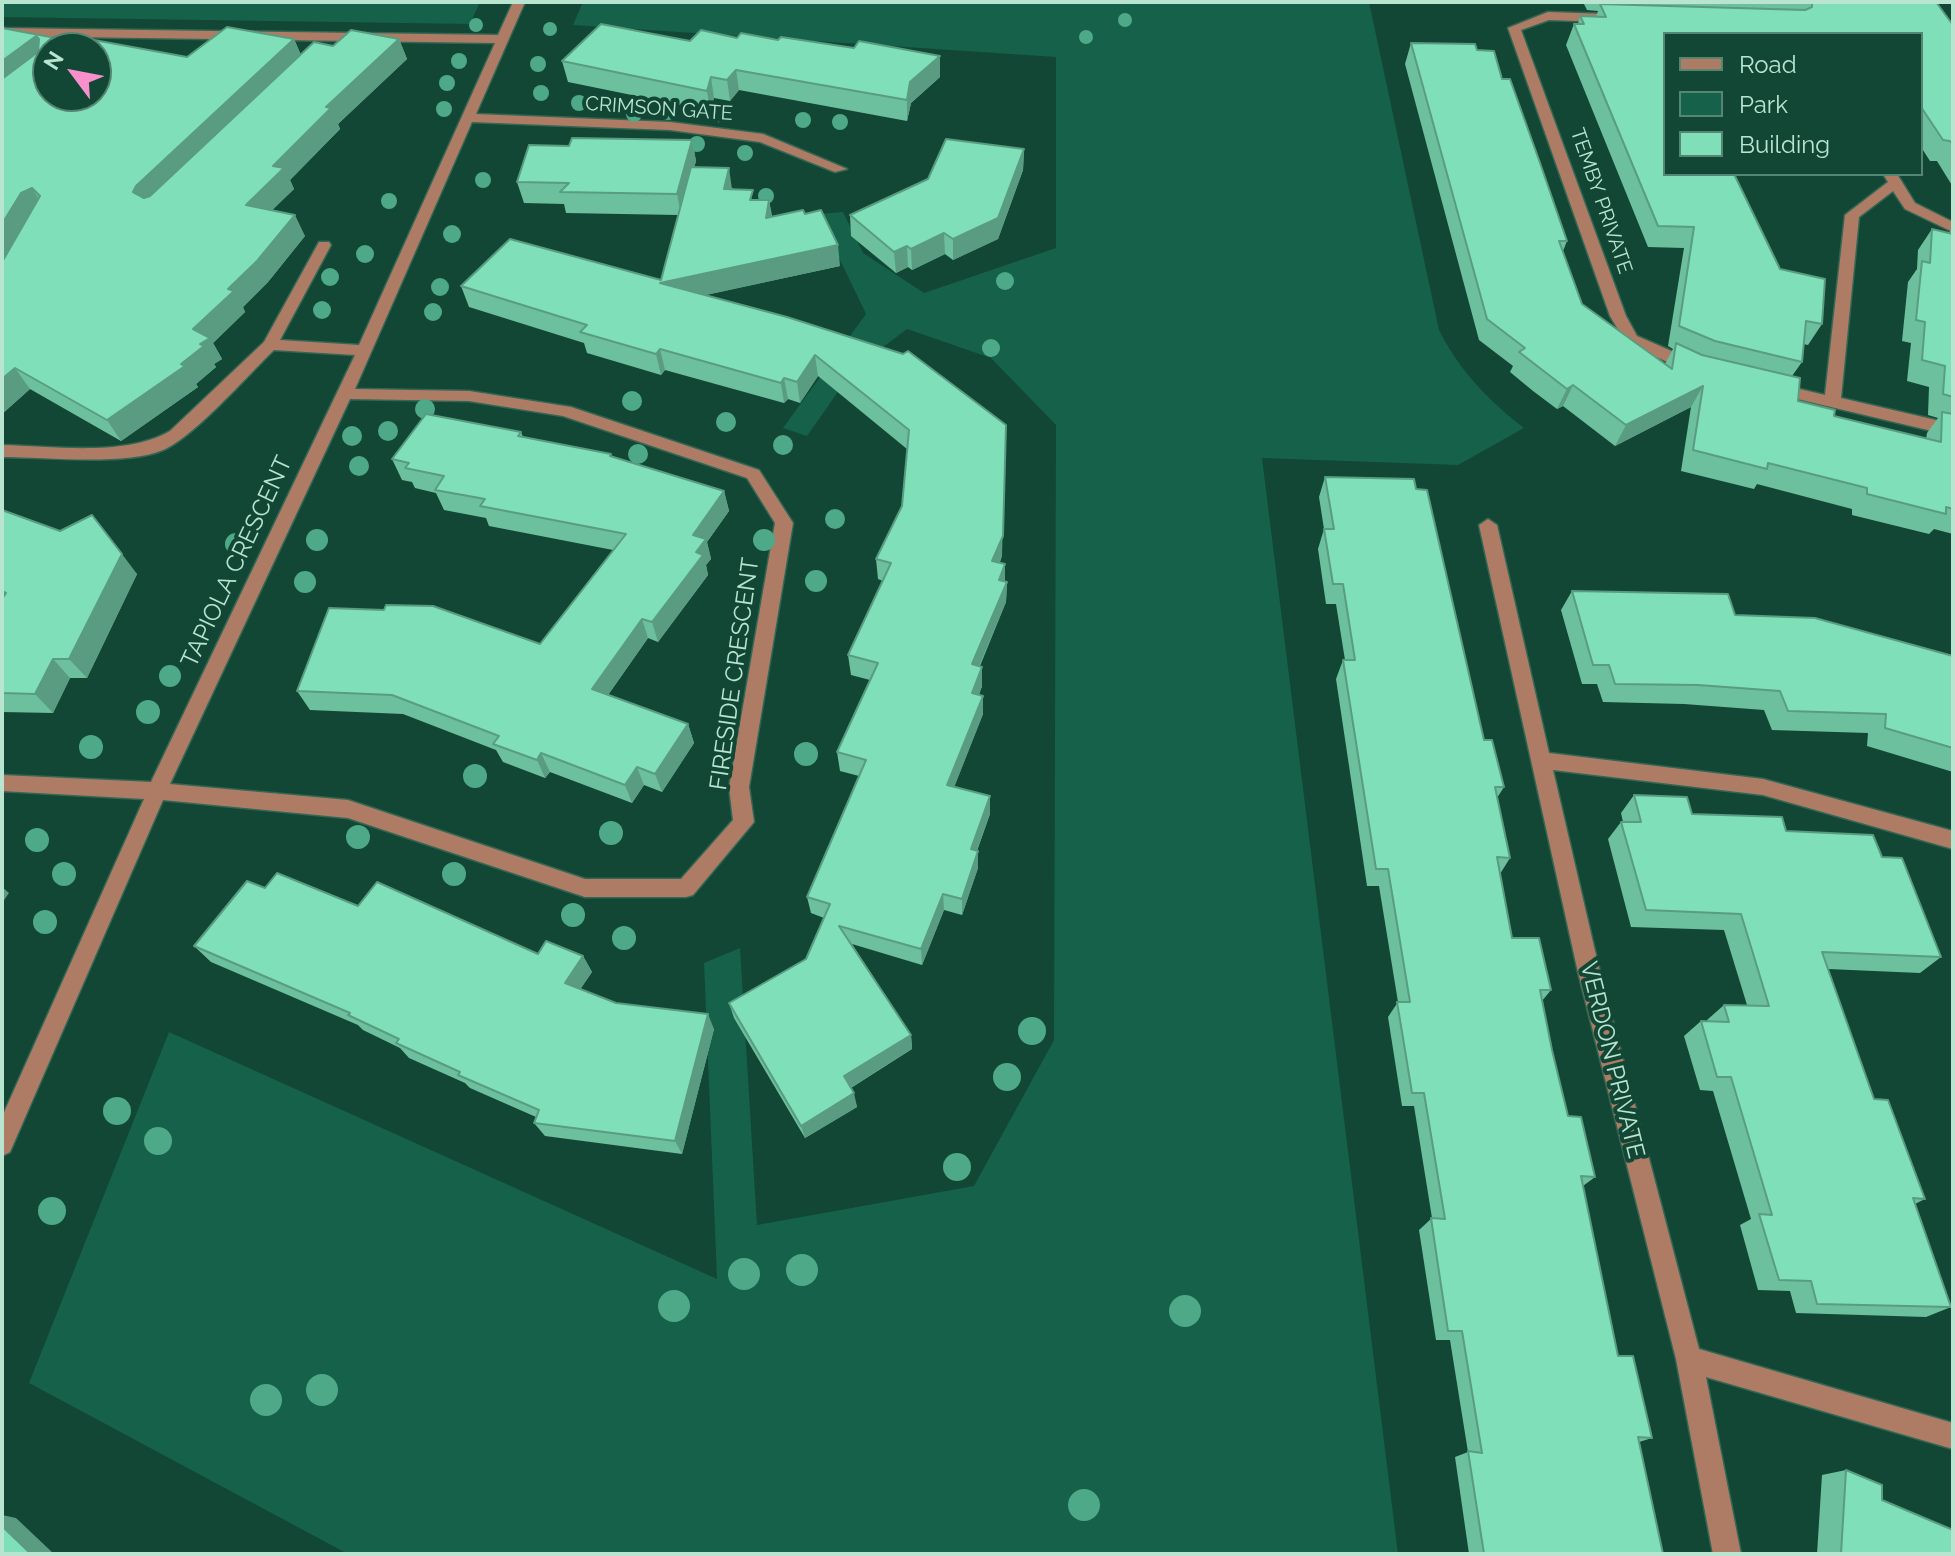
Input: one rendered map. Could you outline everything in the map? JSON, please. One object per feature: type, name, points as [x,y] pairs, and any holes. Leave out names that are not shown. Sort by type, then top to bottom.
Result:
[{"type":"street","name":"TAPIOLA CRESCENT","points":[[2,1144],[157,791],[345,394],[519,2]]},
{"type":"street","name":"TEMBY PRIVATE","points":[[1625,19],[1548,16],[1514,28],[1618,316],[1631,339],[1712,373]]},
{"type":"street","points":[[2,32],[32,32]]},
{"type":"street","points":[[112,32],[503,39]]},
{"type":"street","points":[[324,52],[341,35]]},
{"type":"street","name":"CRIMSON GATE","points":[[469,118],[670,126],[763,138],[840,169]]},
{"type":"street","points":[[1832,403],[1852,215],[1893,178],[1910,206],[1953,228]]},
{"type":"street","points":[[2,451],[130,452],[157,446],[176,435],[270,345],[324,245]]},
{"type":"street","points":[[270,345],[365,350]]},
{"type":"street","points":[[1757,384],[1953,430]]},
{"type":"street","name":"FIRESIDE CRESCENT","points":[[2,783],[157,791],[348,809],[585,888],[686,888],[744,822],[739,787],[784,523],[753,474],[565,411],[469,396],[345,394]]},
{"type":"street","name":"VERDON PRIVATE","points":[[1488,525],[1588,968],[1689,1359],[1727,1554]]},
{"type":"street","points":[[1540,760],[1763,787],[1953,840]]},
{"type":"street","points":[[1689,1359],[1953,1436]]},
{"type":"green space","points":[[2,2],[480,2],[470,24],[2,17]]},
{"type":"green space","points":[[583,2],[1369,2],[1439,330],[1476,384],[1524,428],[1458,465],[1262,458],[1398,1554],[348,1554],[29,1383],[169,1032],[717,1279],[704,963],[740,948],[757,1225],[974,1186],[1054,1040],[1056,425],[991,358],[907,329],[854,369],[807,436],[783,428],[866,314],[818,214],[843,212],[863,253],[924,293],[1056,248],[1056,57],[573,25]]},
{"type":"building","points":[[1812,2],[1936,2],[1953,25],[1953,145],[1943,140],[1923,110],[1923,32],[1663,32],[1663,176],[1735,176],[1780,269],[1825,279],[1822,324],[1806,321],[1802,362],[1715,341],[1679,326],[1694,227],[1658,226],[1574,24],[1584,24],[1580,16],[1606,17],[1600,4],[1805,10],[1812,7]]},
{"type":"building","points":[[601,24],[690,41],[701,30],[737,38],[741,33],[854,48],[859,41],[940,56],[910,82],[907,100],[736,70],[727,80],[711,77],[707,91],[562,61]]},
{"type":"building","points":[[227,27],[294,39],[136,186],[133,192],[144,198],[150,196],[314,42],[333,46],[351,30],[399,39],[326,107],[331,108],[273,166],[284,168],[246,205],[295,215],[257,261],[228,289],[234,291],[193,329],[210,338],[200,344],[204,346],[181,364],[185,366],[107,420],[15,368],[2,379],[2,262],[40,196],[32,188],[21,193],[2,224],[2,79],[32,56],[32,112],[112,112],[112,43],[187,57]]},
{"type":"building","points":[[2,28],[32,34],[32,39],[2,61]]},
{"type":"building","points":[[1411,43],[1475,44],[1477,50],[1494,51],[1502,79],[1510,79],[1539,160],[1567,241],[1559,241],[1582,304],[1672,369],[1676,343],[1702,355],[1800,378],[1798,401],[1835,410],[1834,416],[1941,442],[1942,412],[1953,414],[1953,509],[1946,507],[1946,514],[1867,494],[1867,488],[1768,463],[1767,469],[1693,450],[1703,386],[1626,425],[1573,385],[1567,389],[1519,352],[1525,348],[1487,319]]},
{"type":"building","points":[[572,138],[692,140],[677,194],[560,192],[569,183],[517,182],[529,145],[569,146]]},
{"type":"building","points":[[946,139],[1024,149],[998,218],[953,239],[944,233],[911,249],[907,246],[894,252],[850,215],[928,179]]},
{"type":"building","points":[[691,167],[729,168],[724,189],[753,190],[750,200],[769,200],[766,218],[803,210],[805,214],[821,210],[838,245],[660,283],[787,317],[903,354],[908,351],[1006,425],[1003,536],[992,561],[1005,564],[999,580],[1007,582],[972,664],[982,667],[972,693],[983,696],[947,785],[990,796],[971,849],[978,851],[962,899],[943,894],[921,949],[839,926],[911,1035],[844,1076],[854,1093],[801,1126],[729,1003],[806,959],[830,904],[807,897],[866,760],[837,752],[878,663],[848,655],[891,563],[876,559],[902,506],[909,430],[815,355],[797,382],[784,378],[781,383],[660,349],[656,354],[580,332],[587,325],[461,286],[510,239],[661,280]]},
{"type":"building","points":[[1932,229],[1953,234],[1953,397],[1943,394],[1945,366],[1922,360],[1925,322],[1916,320],[1922,261],[1930,263]]},
{"type":"building","points":[[426,414],[521,432],[518,436],[611,454],[724,491],[693,535],[706,539],[696,552],[703,555],[652,622],[642,619],[592,689],[688,724],[655,774],[637,767],[625,785],[541,753],[537,760],[493,744],[499,736],[392,695],[297,691],[329,608],[384,610],[386,605],[433,606],[540,644],[626,534],[480,506],[485,499],[435,490],[444,476],[405,468],[409,463],[392,459]]},
{"type":"building","points":[[1325,477],[1414,479],[1416,489],[1427,490],[1484,740],[1492,740],[1504,787],[1495,787],[1510,858],[1497,857],[1512,938],[1539,938],[1551,990],[1540,990],[1552,1050],[1568,1116],[1581,1117],[1595,1177],[1581,1176],[1618,1356],[1633,1356],[1652,1438],[1638,1437],[1663,1554],[1484,1554],[1468,1451],[1482,1453],[1462,1331],[1448,1331],[1431,1218],[1445,1219],[1424,1093],[1412,1093],[1397,1002],[1410,1002],[1388,869],[1376,869],[1343,660],[1355,660],[1343,584],[1333,584],[1324,529],[1334,529]]},
{"type":"building","points":[[2,510],[60,531],[92,515],[122,554],[69,659],[53,659],[35,694],[2,693],[2,599],[6,593],[2,591]]},
{"type":"building","points":[[1572,591],[1728,594],[1735,615],[1815,618],[1953,656],[1953,748],[1885,728],[1886,714],[1788,711],[1780,691],[1698,685],[1615,684],[1609,665],[1593,665]]},
{"type":"building","points":[[1634,795],[1687,797],[1692,814],[1782,817],[1786,831],[1873,835],[1882,857],[1902,858],[1941,957],[1822,952],[1874,1099],[1888,1100],[1925,1199],[1913,1198],[1951,1307],[1817,1304],[1811,1281],[1779,1280],[1759,1214],[1772,1215],[1731,1077],[1717,1077],[1701,1021],[1729,1022],[1724,1005],[1769,1006],[1741,914],[1646,910],[1621,822],[1641,822]]},
{"type":"building","points":[[277,873],[358,906],[377,882],[538,954],[546,941],[583,956],[565,983],[616,1003],[708,1014],[675,1141],[534,1123],[539,1110],[458,1075],[460,1072],[396,1043],[399,1039],[348,1015],[350,1013],[194,946],[247,881],[265,888]]},
{"type":"building","points":[[1846,1470],[1882,1485],[1882,1500],[1953,1530],[1953,1554],[1841,1554]]},
{"type":"building","points":[[2,1526],[31,1554],[2,1554]]}]
